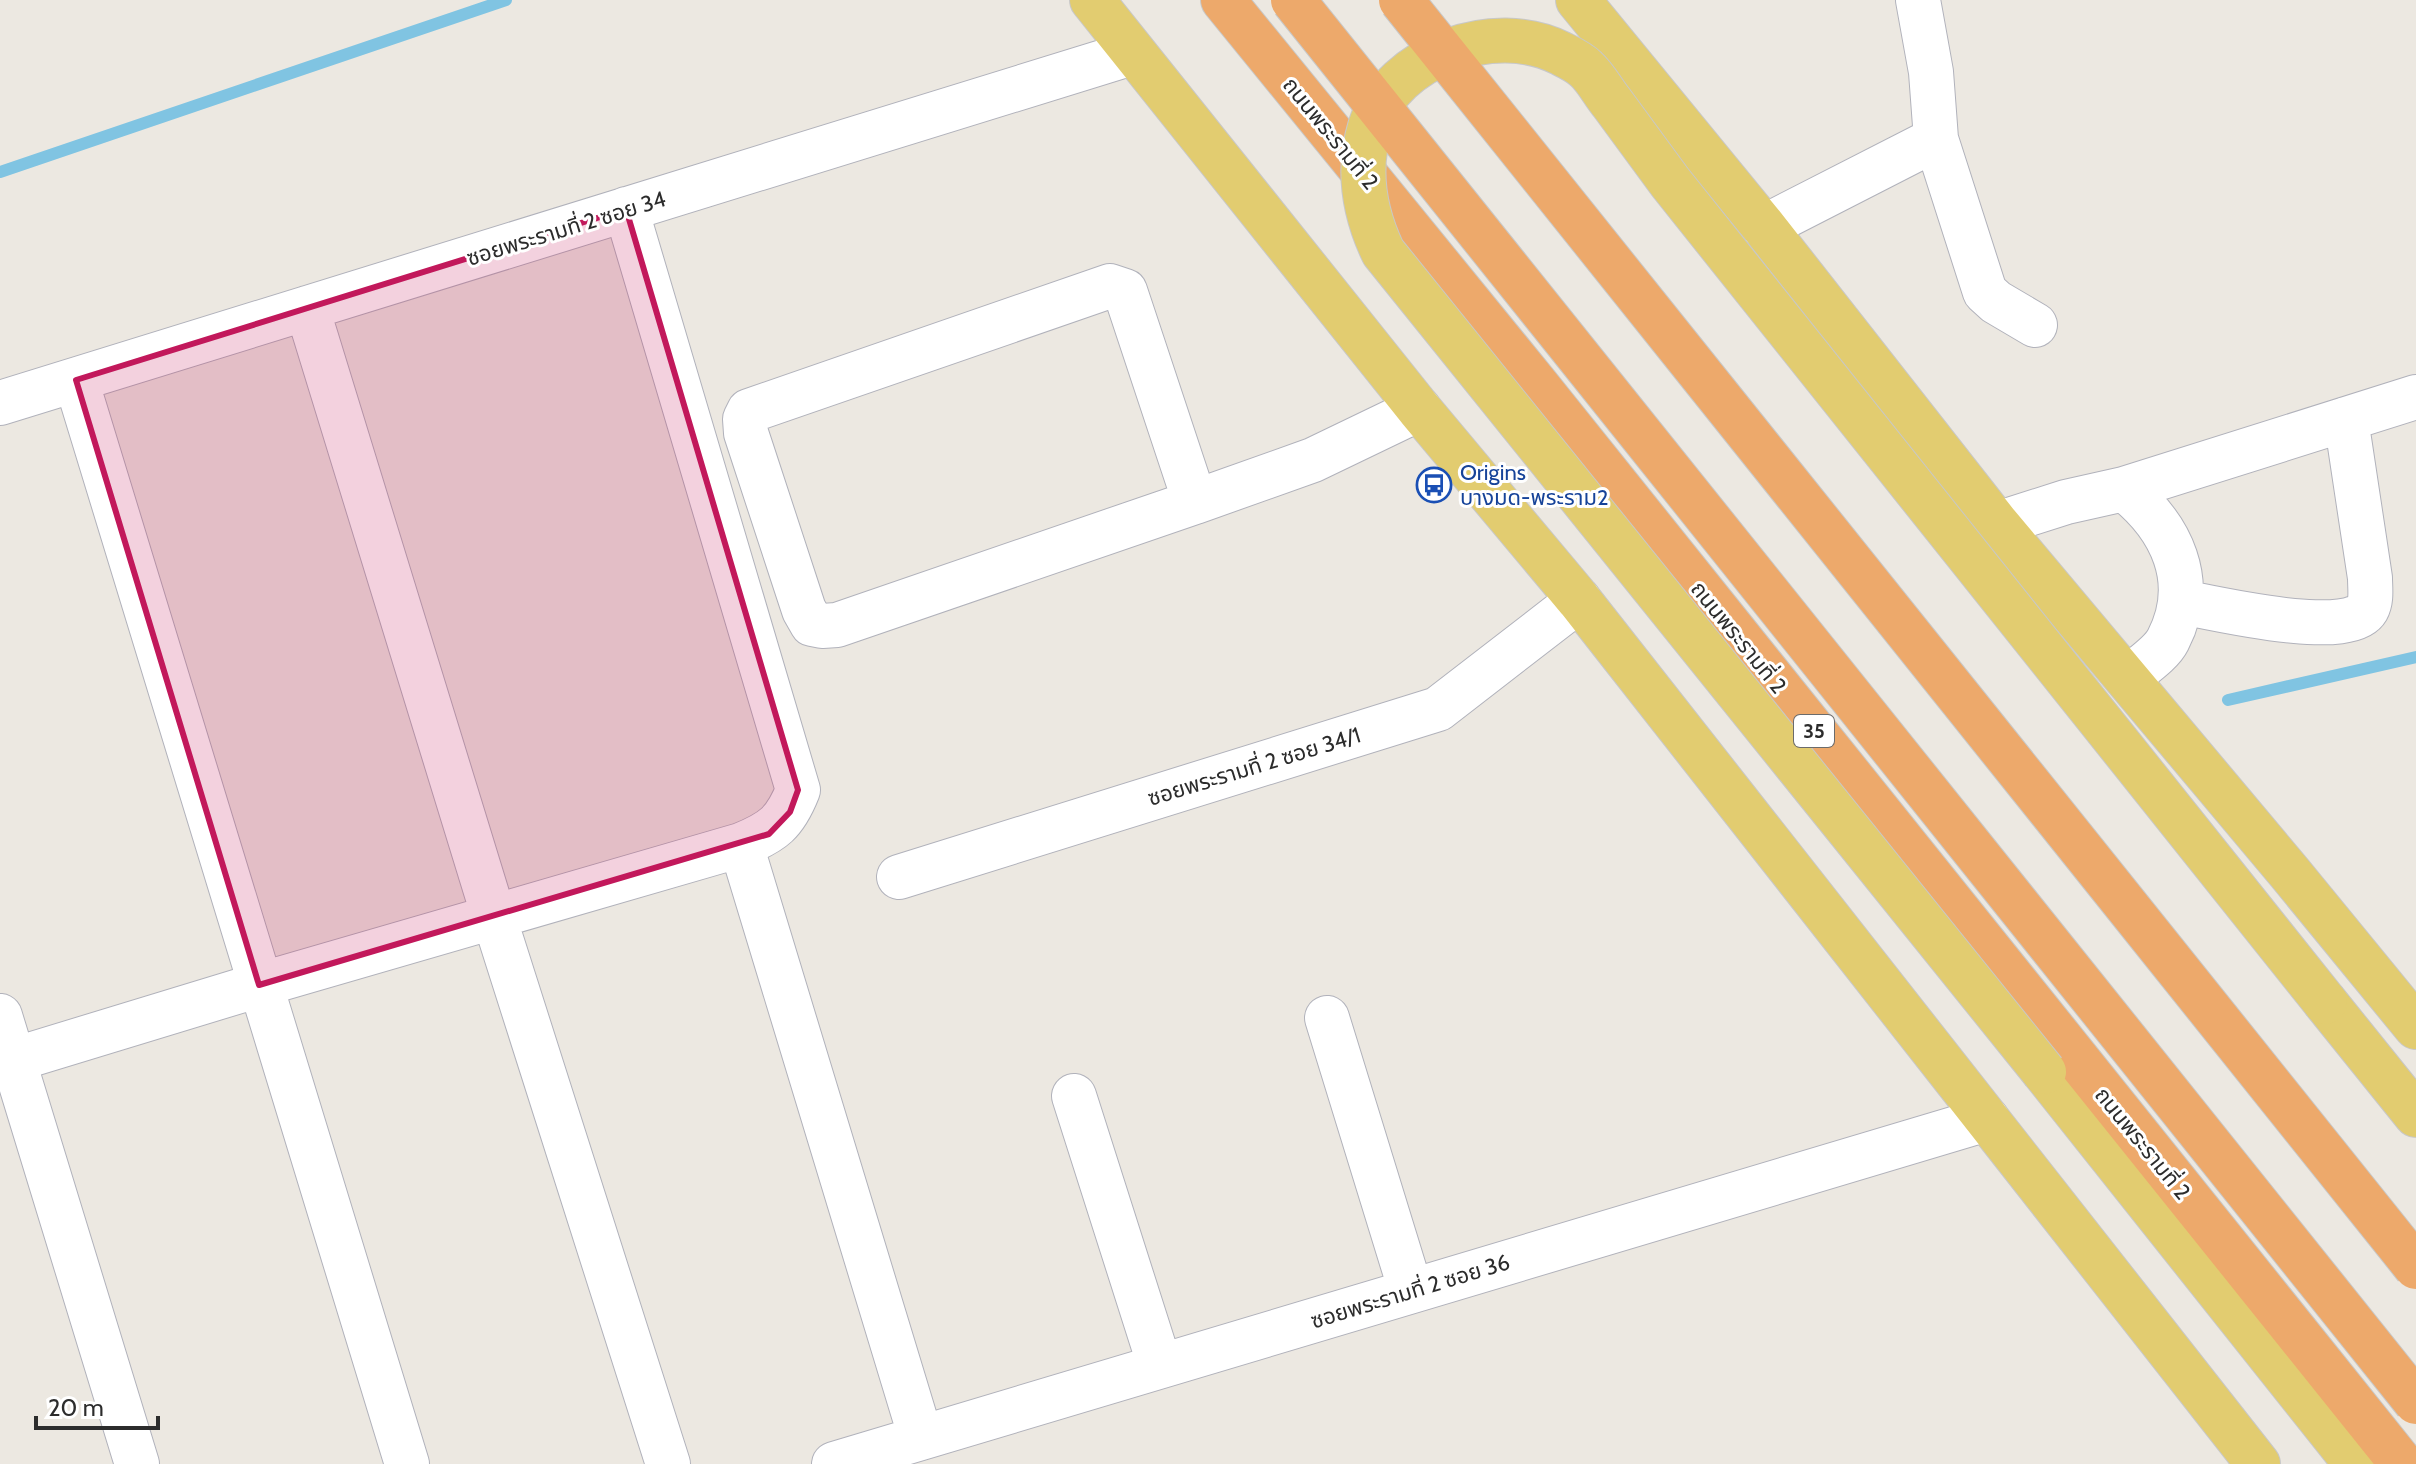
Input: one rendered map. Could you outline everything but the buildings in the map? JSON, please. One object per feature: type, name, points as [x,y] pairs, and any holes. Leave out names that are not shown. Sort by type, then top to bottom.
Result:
[{"type":"highway","name":"ถนนพระรามที่ 2","points":[[1223,0],[1536,384],[2402,1464]]},
{"type":"highway","points":[[1278,0],[1342,62]]},
{"type":"highway","points":[[1293,0],[2416,1402]]},
{"type":"highway","points":[[1409,2],[2416,1243]]},
{"type":"highway","points":[[1409,2],[2416,1267]]},
{"type":"main road","points":[[1092,0],[1419,409],[1579,600],[2258,1464]]},
{"type":"main road","points":[[1578,0],[1764,227],[1997,524],[2416,1027]]},
{"type":"main road","points":[[2356,1464],[1383,252],[1371,226],[1364,196],[1364,156],[1370,125],[1388,95],[1409,74],[1436,55],[1462,44],[1521,41],[1557,51],[1586,68],[1680,194],[2416,1115]]},
{"type":"street","points":[[1918,0],[1931,72],[1918,148],[1985,292],[2035,325]]},
{"type":"street","name":"ซอยพระรามที่ 2 ซอย 34","points":[[0,403],[1132,53]]},
{"type":"street","points":[[1764,227],[1918,148]]},
{"type":"street","points":[[6,1062],[741,845],[769,834],[790,812],[798,790],[626,209]]},
{"type":"street","points":[[1195,502],[1125,291],[1118,287],[1102,289],[759,406],[749,411],[745,419],[746,433],[804,610],[812,624],[822,626],[851,620],[1195,502],[1313,460],[1419,409]]},
{"type":"street","points":[[307,308],[494,917],[668,1464]]},
{"type":"street","points":[[76,380],[407,1464]]},
{"type":"street","points":[[1997,524],[2066,502],[2124,489],[2416,397]]},
{"type":"street","points":[[2182,602],[2290,620],[2336,623],[2359,617],[2367,609],[2371,596],[2370,578],[2346,419]]},
{"type":"street","points":[[2124,489],[2161,524],[2175,556],[2181,579],[2182,602],[2167,643],[2128,678]]},
{"type":"street","name":"ซอยพระรามที่ 2 ซอย 34/1","points":[[899,877],[1438,709],[1579,600]]},
{"type":"street","points":[[741,845],[921,1438]]},
{"type":"street","points":[[0,1016],[6,1062],[137,1464]]},
{"type":"street","points":[[1327,1018],[1411,1291]]},
{"type":"street","points":[[1074,1096],[1160,1366]]},
{"type":"street","name":"ซอยพระรามที่ 2 ซอย 36","points":[[834,1464],[1987,1119]]},
{"type":"highlighted area","points":[[626,209],[798,790],[790,812],[769,834],[259,985],[76,380]]},
{"type":"waterway","points":[[0,172],[506,0]]},
{"type":"waterway","points":[[2228,700],[2416,657]]},
{"type":"place","name":"Origins บางมด-พระราม2","points":[[1434,485]]}]
